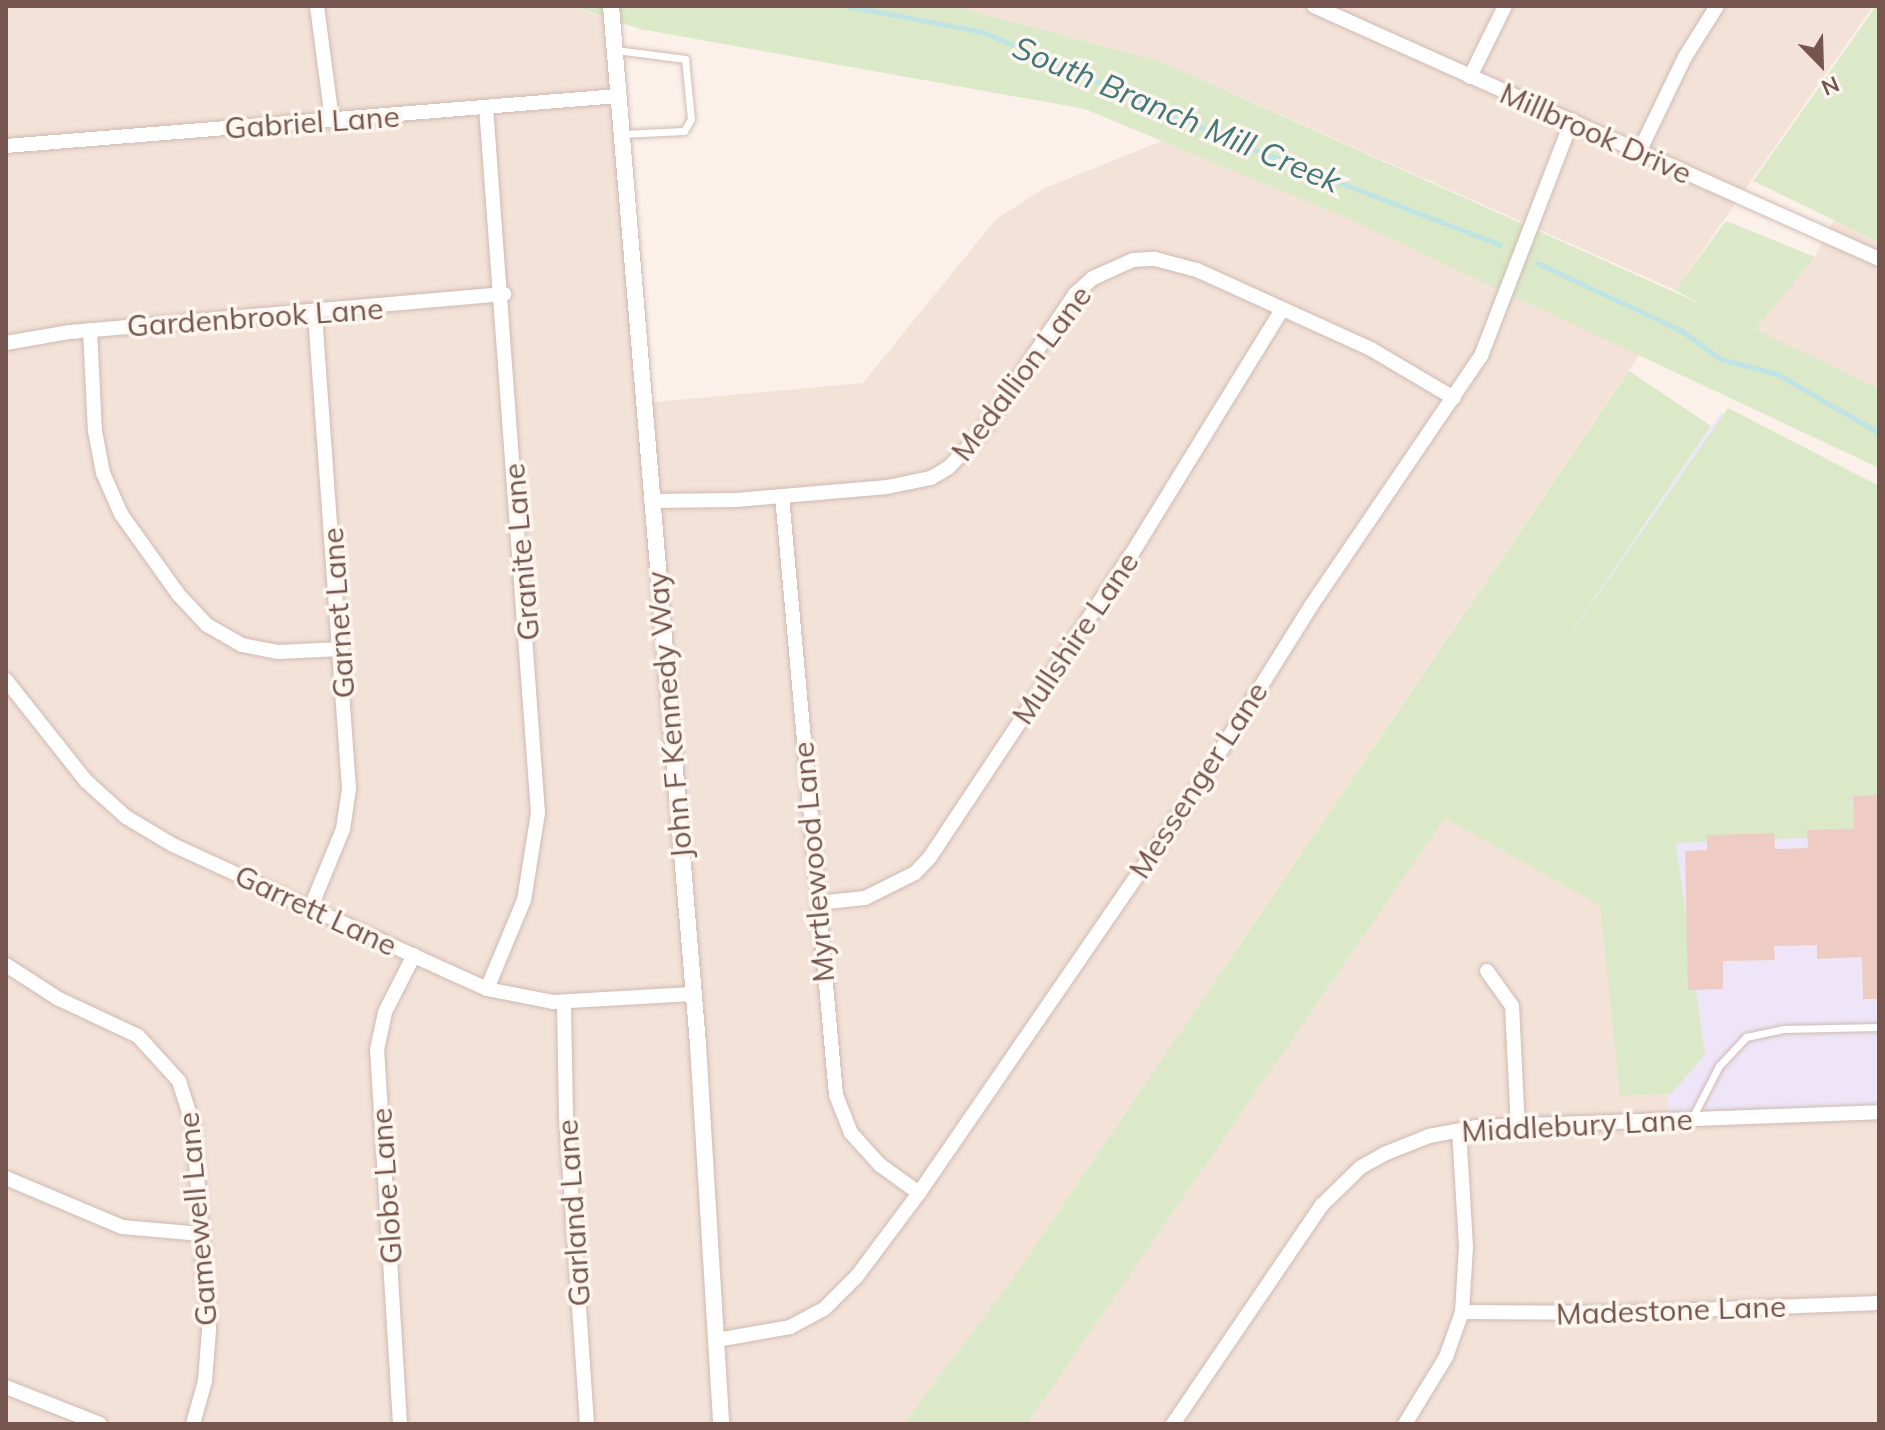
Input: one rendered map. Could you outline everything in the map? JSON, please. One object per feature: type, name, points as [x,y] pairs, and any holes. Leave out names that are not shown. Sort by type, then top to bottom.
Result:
[{"type":"street","points":[[317,6],[332,120]]},
{"type":"street","name":"John F Kennedy Way","points":[[611,6],[692,994],[721,1424]]},
{"type":"street","name":"Millbrook Drive","points":[[1314,6],[1879,259]]},
{"type":"street","points":[[1470,77],[1505,6]]},
{"type":"street","points":[[1640,150],[1678,70],[1717,6]]},
{"type":"street","name":"Gabriel Lane","points":[[6,146],[618,96]]},
{"type":"street","name":"Granite Lane","points":[[486,107],[504,294],[538,813],[524,900],[487,989]]},
{"type":"street","name":"Messenger Lane","points":[[717,1340],[790,1327],[824,1309],[857,1276],[919,1193],[1201,782],[1311,606],[1454,398],[1494,330],[1572,120]]},
{"type":"street","name":"Medallion Lane","points":[[651,501],[782,496],[910,484],[949,467],[979,436],[1075,294],[1123,263],[1155,259],[1176,263],[1371,349],[1454,398]]},
{"type":"street","name":"Gardenbrook Lane","points":[[6,343],[90,330],[315,313],[504,294]]},
{"type":"street","name":"Mullshire Lane","points":[[818,903],[865,898],[915,873],[930,857],[1131,555],[1282,310]]},
{"type":"street","name":"Garnet Lane","points":[[311,907],[340,837],[348,799],[341,649],[315,313]]},
{"type":"street","points":[[90,330],[94,421],[103,473],[121,514],[178,594],[207,625],[242,645],[278,652],[341,649]]},
{"type":"street","name":"Myrtlewood Lane","points":[[782,496],[818,903],[841,1116],[880,1165],[919,1193]]},
{"type":"street","name":"Garrett Lane","points":[[6,680],[86,781],[126,817],[487,989],[564,1003],[692,994]]},
{"type":"street","name":"Globe Lane","points":[[400,1424],[377,1050],[385,1012],[414,955]]},
{"type":"street","name":"Gamewell Lane","points":[[6,965],[59,999],[138,1036],[179,1081],[193,1125],[208,1356],[193,1424]]},
{"type":"street","points":[[1487,971],[1512,1006],[1518,1127]]},
{"type":"street","name":"Garland Lane","points":[[564,1003],[566,1116],[587,1424]]},
{"type":"street","name":"Middlebury Lane","points":[[1173,1424],[1288,1252],[1341,1185],[1384,1154],[1459,1130],[1879,1112]]},
{"type":"street","points":[[1405,1424],[1446,1357],[1462,1312],[1467,1269],[1459,1130]]},
{"type":"street","points":[[6,1178],[122,1227],[202,1234]]},
{"type":"street","name":"Madestone Lane","points":[[1462,1312],[1616,1313],[1879,1303]]},
{"type":"street","points":[[6,1387],[100,1424]]},
{"type":"lane","points":[[614,50],[680,54],[691,119],[684,131],[621,134]]},
{"type":"lane","points":[[1692,1118],[1719,1066],[1746,1037],[1783,1029],[1879,1027]]},
{"type":"shaded area","points":[[6,6],[570,6],[612,20],[644,403],[863,383],[996,219],[1045,188],[1162,141],[1349,219],[1640,354],[1014,1277],[903,1424],[6,1424]]},
{"type":"shaded area","points":[[955,6],[1873,6],[1675,290],[1162,62]]},
{"type":"shaded area","points":[[1834,220],[1879,242],[1879,389],[1754,329],[1815,257]]},
{"type":"shaded area","points":[[1721,412],[1832,486],[1879,500],[1879,1113],[1668,1117],[1670,982],[1651,909],[1464,790]]},
{"type":"shaded area","points":[[1445,818],[1600,906],[1621,1096],[1669,1094],[1668,1116],[1879,1114],[1879,1424],[1027,1424]]},
{"type":"green space","points":[[572,6],[955,6],[1162,62],[1703,305],[1675,290],[1726,221],[1815,257],[1755,329],[1879,389],[1879,468],[1349,219],[1085,109],[640,29]]},
{"type":"green space","points":[[1876,6],[1879,6],[1879,242],[1753,181]]},
{"type":"green space","points":[[1629,371],[1711,426],[1543,674],[1728,408],[1879,486],[1879,797],[1852,798],[1855,836],[1676,843],[1705,1055],[1671,1094],[1620,1096],[1600,906],[1445,818],[1027,1424],[903,1424],[1014,1277]]},
{"type":"building","points":[[1879,795],[1879,999],[1863,999],[1862,957],[1817,959],[1817,945],[1774,946],[1775,960],[1723,961],[1723,989],[1688,990],[1685,851],[1707,850],[1707,835],[1774,833],[1775,849],[1808,848],[1807,830],[1854,829],[1853,796]]},
{"type":"waterway","name":"South Branch Mill Creek","points":[[848,6],[983,32],[1235,142],[1500,245]]},
{"type":"waterway","name":"South Branch Mill Creek","points":[[1537,263],[1680,330],[1721,359],[1777,374],[1879,433]]}]
